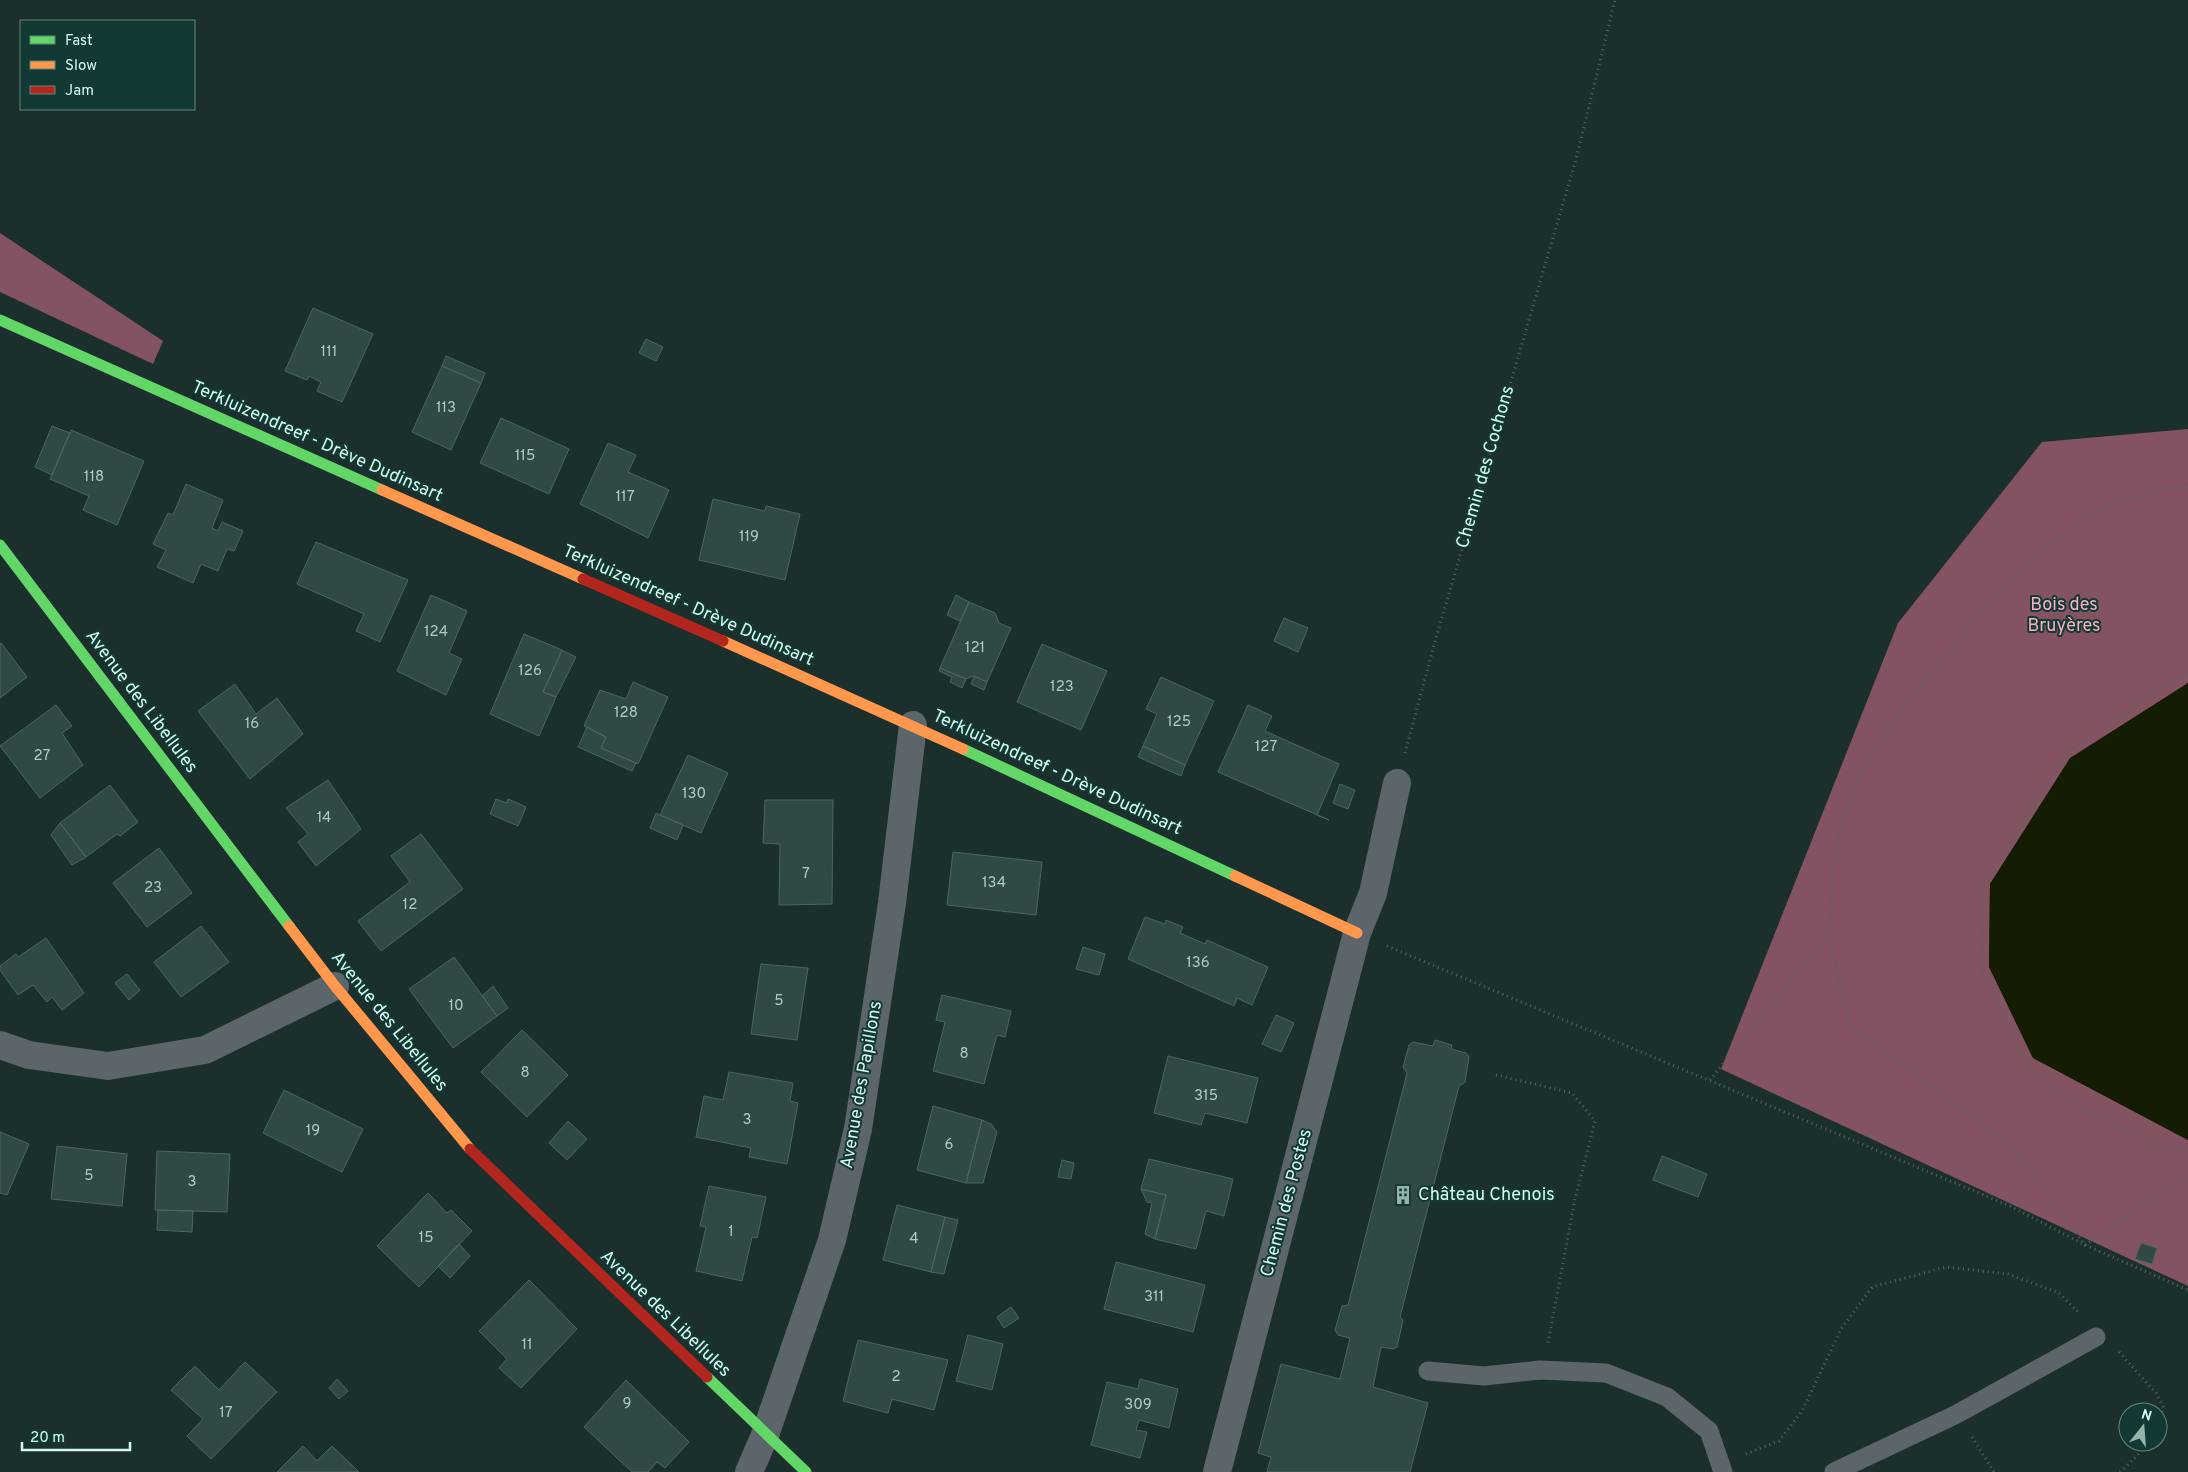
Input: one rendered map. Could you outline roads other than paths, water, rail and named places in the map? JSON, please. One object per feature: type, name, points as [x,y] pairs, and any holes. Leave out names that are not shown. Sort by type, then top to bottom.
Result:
[{"type":"street","name":"Terkluizendreef - Drève Dudinsart","points":[[0,320],[913,725],[1358,933]]},
{"type":"street","name":"Avenue des Libellules","points":[[0,545],[335,986],[461,1140],[765,1435],[806,1472]]},
{"type":"street","name":"Avenue des Papillons","points":[[749,1472],[765,1435],[832,1240],[858,1129],[892,903],[913,725]]},
{"type":"street","points":[[1358,933],[1373,893],[1397,783]]},
{"type":"street","name":"Chemin des Postes","points":[[1217,1472],[1358,933]]},
{"type":"street","points":[[0,1045],[29,1055],[108,1066],[205,1050],[335,986]]},
{"type":"lane","points":[[1834,1472],[1956,1414],[2096,1337]]},
{"type":"lane","points":[[1428,1371],[1484,1376],[1540,1370],[1606,1373],[1667,1397],[1709,1431],[1721,1463]]},
{"type":"place","name":"Château Chenois","points":[[1403,1195]]},
{"type":"park label","name":"Bois des Bruyères","points":[[2064,615]]}]
